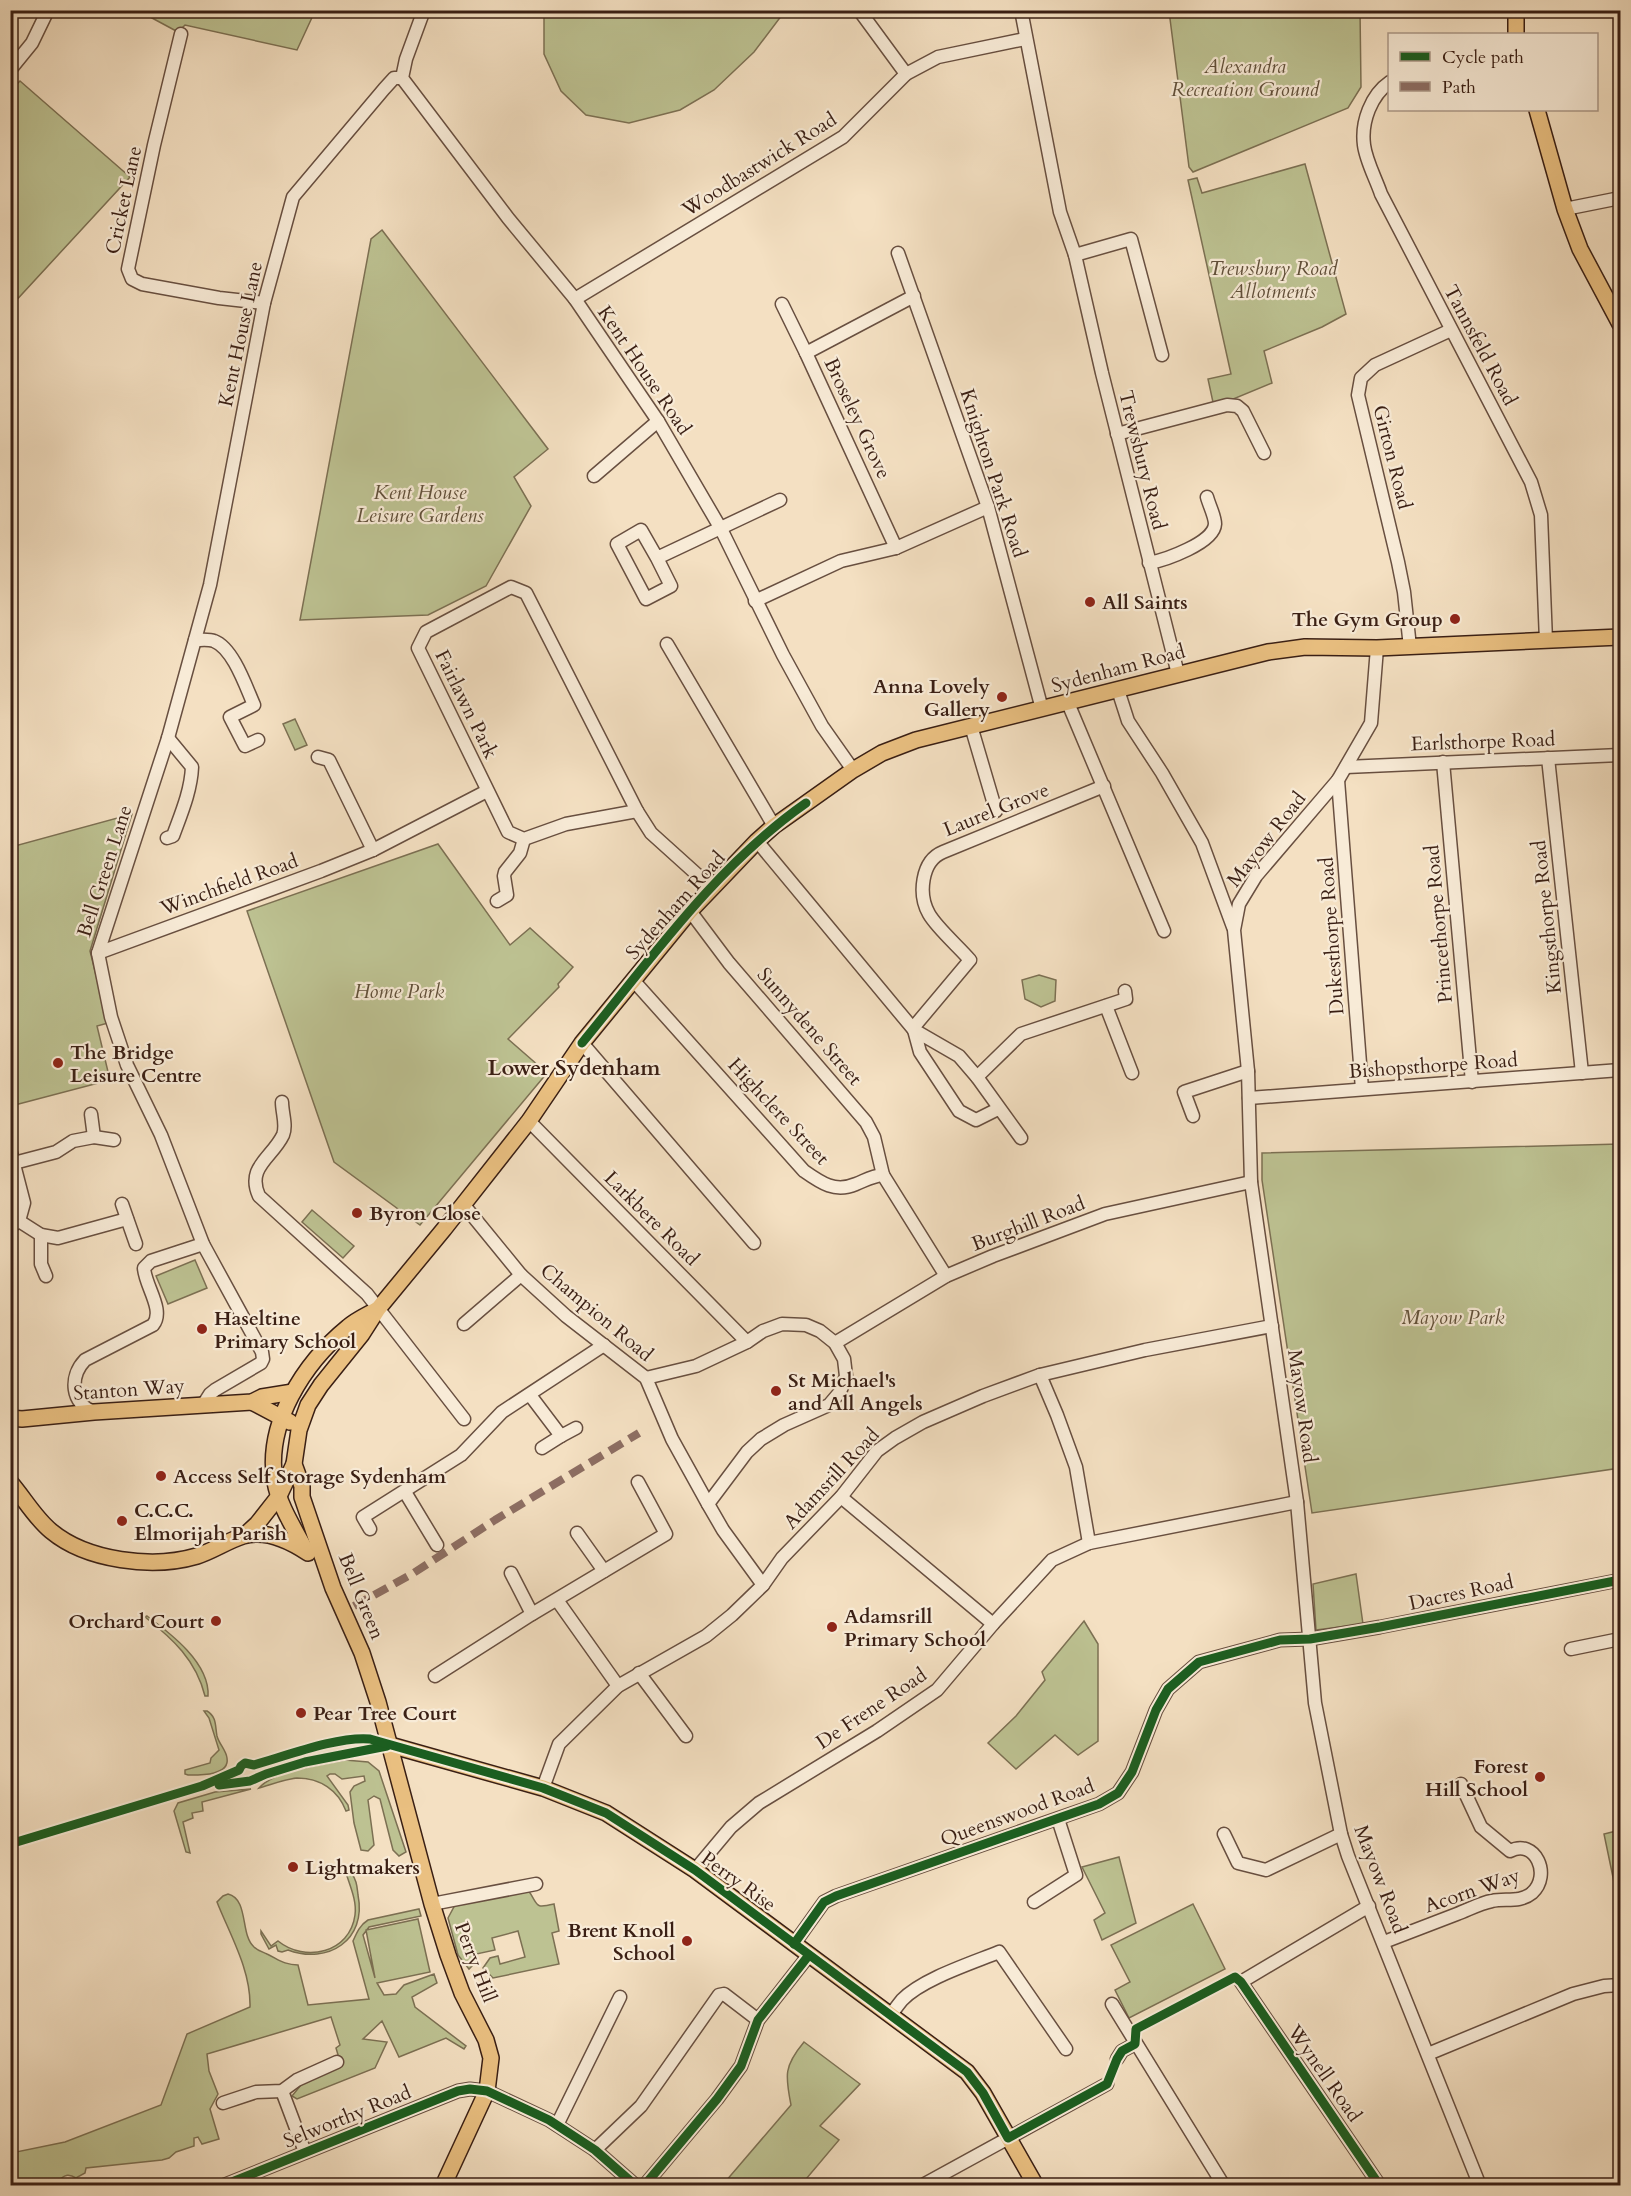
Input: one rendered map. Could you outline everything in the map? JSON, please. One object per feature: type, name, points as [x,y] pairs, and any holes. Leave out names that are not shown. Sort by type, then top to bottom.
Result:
[{"type":"main road","points":[[1516,10],[1516,33]]},
{"type":"main road","points":[[1537,111],[1565,209],[1580,249],[1620,324]]},
{"type":"main road","name":"Sydenham Road","points":[[301,1425],[308,1405],[321,1385],[362,1334],[378,1309],[529,1121],[582,1043],[690,911],[774,826],[853,770],[882,753],[916,740],[1268,652],[1305,647],[1377,648],[1620,638]]},
{"type":"main road","name":"Sydenham Road","points":[[308,1553],[279,1496],[275,1475],[274,1450],[283,1417],[293,1392],[316,1359],[349,1326],[378,1309]]},
{"type":"main road","name":"Stanton Way","points":[[14,1420],[94,1412],[252,1402],[262,1397],[293,1392]]},
{"type":"main road","name":"Stanton Way","points":[[252,1402],[301,1425]]},
{"type":"main road","points":[[245,1535],[257,1524],[279,1496],[294,1464],[301,1425]]},
{"type":"main road","name":"Bell Green","points":[[294,1464],[302,1486],[302,1497],[333,1588],[362,1653],[390,1745]]},
{"type":"main road","points":[[10,1482],[51,1531],[85,1549],[117,1558],[154,1563],[196,1556],[245,1535],[258,1534],[289,1541],[308,1553],[333,1588]]},
{"type":"main road","name":"Perry Rise","points":[[390,1745],[543,1788],[606,1813],[695,1870],[967,2072],[983,2093],[1036,2186]]},
{"type":"main road","name":"Perry Hill","points":[[390,1745],[432,1904],[462,1993],[489,2049],[491,2058],[487,2091],[443,2186]]},
{"type":"street","points":[[10,70],[32,43],[48,10]]},
{"type":"street","points":[[402,78],[406,59],[424,10]]},
{"type":"street","points":[[859,10],[906,74]]},
{"type":"street","name":"Trewsbury Road","points":[[1021,10],[1060,212],[1076,255],[1117,434],[1178,674]]},
{"type":"street","name":"Cricket Lane","points":[[181,33],[154,145],[128,269],[132,279],[142,284],[219,298],[264,303]]},
{"type":"street","name":"Woodbastwick Road","points":[[575,299],[843,137],[906,74],[938,57],[1026,39]]},
{"type":"street","name":"Kent House Lane","points":[[195,640],[210,585],[264,303],[293,197],[394,78],[402,78]]},
{"type":"street","name":"Kent House Road","points":[[402,78],[508,218],[575,299],[658,421],[721,529],[755,601],[822,726],[853,770]]},
{"type":"street","name":"Tannsfeld Road","points":[[1388,83],[1380,89],[1365,117],[1364,146],[1381,194],[1531,482],[1541,515],[1546,640]]},
{"type":"street","points":[[1565,209],[1620,198]]},
{"type":"street","points":[[1076,255],[1131,239],[1162,356]]},
{"type":"street","name":"Knighton Park Road","points":[[898,253],[988,507],[1042,710]]},
{"type":"street","points":[[806,353],[914,296]]},
{"type":"street","name":"Broseley Grove","points":[[782,304],[896,549]]},
{"type":"street","name":"Girton Road","points":[[1410,647],[1398,562],[1358,395],[1361,378],[1375,365],[1450,330]]},
{"type":"street","points":[[1117,434],[1227,405],[1237,406],[1243,411],[1264,453]]},
{"type":"street","points":[[594,476],[658,421]]},
{"type":"street","points":[[1149,563],[1170,558],[1210,536],[1215,524],[1207,497]]},
{"type":"street","points":[[657,558],[780,500]]},
{"type":"street","points":[[755,601],[841,561],[896,549],[988,507]]},
{"type":"street","points":[[641,530],[657,558],[671,586],[646,599],[616,544],[641,530]]},
{"type":"street","name":"Fairlawn Park","points":[[524,839],[508,832],[418,648],[426,632],[512,587],[526,593],[637,811],[651,833],[712,888]]},
{"type":"street","points":[[195,640],[212,640],[222,645],[230,655],[254,705],[230,717],[245,746],[258,740]]},
{"type":"street","name":"Bell Green Lane","points":[[195,640],[168,738],[98,953],[111,1017],[127,1065],[161,1135],[203,1244],[262,1352],[261,1363],[210,1394],[203,1405]]},
{"type":"street","points":[[667,644],[774,826]]},
{"type":"street","name":"Mayow Road","points":[[1377,648],[1371,723],[1338,780],[1256,876],[1239,904],[1234,930],[1248,1071],[1251,1182],[1297,1502],[1315,1703],[1341,1834],[1480,2186]]},
{"type":"street","points":[[1118,690],[1128,722],[1162,772],[1202,843],[1234,930]]},
{"type":"street","points":[[1068,703],[1164,931]]},
{"type":"street","points":[[971,726],[996,811]]},
{"type":"street","points":[[167,838],[173,836],[192,781],[192,768],[168,738]]},
{"type":"street","name":"Earlsthorpe Road","points":[[1346,767],[1620,755]]},
{"type":"street","points":[[318,757],[329,760],[373,850]]},
{"type":"street","name":"Kingsthorpe Road","points":[[1548,758],[1582,1073]]},
{"type":"street","name":"Princethorpe Road","points":[[1443,762],[1472,1082]]},
{"type":"street","name":"Dukesthorpe Road","points":[[1338,780],[1362,1089]]},
{"type":"street","name":"Laurel Grove","points":[[913,1029],[970,960],[929,914],[922,879],[930,861],[943,852],[1104,786]]},
{"type":"street","name":"Winchfield Road","points":[[98,953],[373,850],[487,791]]},
{"type":"street","points":[[497,902],[507,895],[505,872],[520,853],[524,839],[566,824],[637,811]]},
{"type":"street","points":[[757,841],[913,1029],[959,1056],[1021,1138]]},
{"type":"street","name":"Sunnydene Street","points":[[690,911],[729,963],[866,1122],[874,1137],[883,1175]]},
{"type":"street","name":"Highclere Street","points":[[633,980],[804,1172],[834,1188],[847,1188],[872,1176],[883,1175]]},
{"type":"street","points":[[977,1077],[1021,1034],[1126,999],[1125,992]]},
{"type":"street","points":[[1106,1006],[1132,1073]]},
{"type":"street","points":[[913,1029],[920,1052],[960,1111],[976,1120],[998,1108]]},
{"type":"street","points":[[582,1043],[754,1244]]},
{"type":"street","name":"Bishopsthorpe Road","points":[[1249,1098],[1620,1070]]},
{"type":"street","points":[[1192,1116],[1184,1092],[1248,1071]]},
{"type":"street","points":[[282,1102],[285,1128],[254,1178],[255,1187],[260,1196],[367,1294],[464,1419]]},
{"type":"street","points":[[91,1114],[94,1137]]},
{"type":"street","name":"Larkbere Road","points":[[529,1121],[747,1342]]},
{"type":"street","points":[[14,1163],[56,1152],[73,1141],[94,1137],[114,1140]]},
{"type":"street","points":[[10,1149],[24,1203],[15,1224],[58,1238],[127,1220]]},
{"type":"street","points":[[883,1175],[946,1276]]},
{"type":"street","name":"Burghill Road","points":[[835,1343],[946,1276],[1105,1214],[1251,1182]]},
{"type":"street","points":[[122,1204],[136,1245]]},
{"type":"street","name":"Champion Road","points":[[464,1204],[521,1275],[566,1316],[646,1378],[672,1439],[708,1504],[723,1530],[763,1585]]},
{"type":"street","points":[[41,1234],[41,1264],[46,1276]]},
{"type":"street","points":[[94,1412],[85,1409],[78,1402],[74,1388],[75,1375],[79,1367],[85,1360],[153,1325],[157,1320],[158,1311],[145,1278],[144,1268],[150,1261],[203,1244]]},
{"type":"street","points":[[464,1324],[521,1275]]},
{"type":"street","points":[[646,1378],[696,1366],[782,1323],[806,1325],[820,1330],[835,1343],[844,1359],[846,1376],[840,1392],[829,1405],[761,1438],[736,1466],[708,1504]]},
{"type":"street","name":"Adamsrill Road","points":[[543,1788],[559,1743],[618,1686],[706,1636],[732,1616],[763,1585],[782,1558],[841,1497],[876,1451],[895,1437],[922,1422],[1040,1375],[1145,1350],[1272,1326]]},
{"type":"street","points":[[370,1529],[363,1517],[461,1455],[502,1412],[604,1345]]},
{"type":"street","points":[[1040,1375],[1076,1467],[1089,1543]]},
{"type":"street","points":[[530,1395],[561,1436]]},
{"type":"street","points":[[542,1448],[576,1428]]},
{"type":"street","points":[[435,1676],[532,1614],[666,1534],[638,1482]]},
{"type":"street","points":[[405,1492],[437,1545]]},
{"type":"street","points":[[841,1497],[993,1624]]},
{"type":"street","name":"De Frene Road","points":[[695,1870],[731,1827],[759,1803],[877,1731],[937,1690],[1052,1560],[1089,1543],[1297,1502]]},
{"type":"street","points":[[578,1533],[604,1571]]},
{"type":"street","points":[[511,1573],[532,1614]]},
{"type":"street","name":"Dacres Road","points":[[1310,1639],[1620,1580]]},
{"type":"street","points":[[557,1600],[618,1686]]},
{"type":"street","name":"Queenswood Road","points":[[794,1944],[824,1902],[836,1896],[1099,1804],[1118,1792],[1132,1772],[1156,1710],[1168,1689],[1199,1662],[1280,1640],[1310,1639]]},
{"type":"street","points":[[1571,1649],[1620,1639]]},
{"type":"street","points":[[639,1673],[686,1736]]},
{"type":"street","name":"Acorn Way","points":[[1384,1942],[1491,1901],[1523,1898],[1533,1892],[1539,1882],[1540,1865],[1535,1857],[1524,1849],[1515,1848],[1510,1851],[1481,1827],[1461,1784]]},
{"type":"street","points":[[1034,1902],[1076,1875],[1058,1819]]},
{"type":"street","points":[[1224,1834],[1238,1863],[1266,1870],[1341,1834]]},
{"type":"street","points":[[432,1904],[536,1884]]},
{"type":"street","name":"Wynell Road","points":[[1369,1906],[1241,1982],[1380,2186]]},
{"type":"street","points":[[891,2015],[903,1999],[914,1990],[951,1971],[999,1952],[1066,2049]]},
{"type":"street","points":[[644,2186],[717,2099],[741,2066],[758,2020],[809,1955]]},
{"type":"street","points":[[1428,2054],[1573,1994],[1604,1986],[1620,1985]]},
{"type":"street","points":[[595,2150],[641,2106],[719,1995],[724,1995],[758,2020]]},
{"type":"street","points":[[557,2125],[620,1997]]},
{"type":"street","points":[[1112,2004],[1224,2186]]},
{"type":"street","points":[[1117,2059],[1122,2051],[1135,2044]]},
{"type":"street","points":[[223,2103],[256,2092],[282,2091],[311,2072],[338,2062]]},
{"type":"street","points":[[921,2186],[1107,2084]]},
{"type":"street","name":"Selworthy Road","points":[[222,2186],[458,2091],[470,2089],[487,2091]]},
{"type":"street","points":[[282,2091],[305,2152]]},
{"type":"street","points":[[487,2091],[557,2125],[595,2150],[636,2186]]},
{"type":"green space","points":[[544,10],[785,11],[754,52],[714,90],[680,110],[629,123],[586,115],[561,91],[544,54]]},
{"type":"green space","points":[[139,11],[315,11],[297,50],[185,25],[178,32]]},
{"type":"green space","name":"Alexandra Recreation Ground","points":[[1169,11],[1360,11],[1361,87],[1348,108],[1193,172],[1189,167]]},
{"type":"green space","points":[[20,81],[130,177],[11,306],[10,91]]},
{"type":"green space","name":"Trewsbury Road Allotments","points":[[1305,164],[1346,314],[1322,327],[1264,351],[1272,383],[1214,407],[1208,379],[1231,374],[1188,180],[1197,178],[1202,193]]},
{"type":"green space","name":"Kent House Leisure Gardens","points":[[382,230],[548,449],[514,477],[531,506],[486,586],[428,615],[300,620],[371,239]]},
{"type":"green space","points":[[295,719],[307,745],[295,750],[283,724]]},
{"type":"green space","points":[[132,814],[90,951],[108,1023],[97,1026],[110,1080],[11,1106],[11,847]]},
{"type":"green space","name":"Home Park","points":[[438,844],[510,945],[530,928],[573,967],[558,984],[559,987],[508,1039],[547,1073],[420,1225],[334,1162],[247,911]]},
{"type":"green space","points":[[1039,975],[1056,980],[1055,1001],[1041,1007],[1025,999],[1022,980]]},
{"type":"green space","name":"Mayow Park","points":[[1620,1144],[1620,1468],[1312,1513],[1262,1180],[1262,1153]]},
{"type":"green space","points":[[312,1210],[354,1246],[343,1258],[302,1222]]},
{"type":"green space","points":[[195,1260],[207,1288],[168,1304],[156,1276]]},
{"type":"green space","points":[[1356,1574],[1363,1624],[1316,1630],[1313,1584]]},
{"type":"green space","points":[[147,1616],[177,1640],[196,1661],[203,1672],[208,1696],[205,1696],[196,1672],[182,1651],[145,1617]]},
{"type":"green space","points":[[1084,1621],[1098,1644],[1098,1741],[1078,1755],[1055,1735],[1016,1769],[988,1743],[1016,1716],[1045,1680],[1042,1672]]},
{"type":"green space","points":[[204,1711],[210,1713],[214,1719],[227,1764],[213,1773],[188,1775],[185,1774],[185,1770],[210,1763],[211,1758],[219,1750],[209,1718]]},
{"type":"green space","points":[[345,1760],[368,1762],[379,1771],[406,1852],[399,1856],[393,1850],[380,1799],[374,1796],[368,1800],[374,1845],[368,1851],[361,1850],[354,1823],[350,1792],[354,1786],[365,1781],[364,1776],[342,1779],[335,1774],[327,1776],[348,1805],[349,1810],[346,1811],[333,1791],[313,1780],[297,1778],[259,1788],[266,1782],[287,1773]]},
{"type":"green space","points":[[251,1789],[202,1802],[203,1811],[192,1813],[193,1818],[183,1822],[190,1853],[186,1852],[174,1811],[178,1803],[215,1792]]},
{"type":"green space","points":[[1620,1830],[1620,1911],[1604,1834]]},
{"type":"green space","points":[[1119,1857],[1136,1923],[1102,1940],[1094,1920],[1105,1913],[1082,1867]]},
{"type":"green space","points":[[346,1873],[351,1873],[356,1881],[359,1911],[356,1925],[341,1945],[317,1954],[303,1954],[288,1950],[282,1952],[278,1951],[276,1945],[269,1949],[261,1931],[271,1946],[278,1941],[301,1952],[325,1950],[336,1946],[345,1938],[355,1915],[353,1894]]},
{"type":"green space","points":[[528,1890],[539,1906],[554,1904],[559,1931],[552,1933],[559,1964],[493,1978],[483,1968],[490,1958],[498,1956],[500,1964],[525,1957],[518,1931],[492,1938],[495,1950],[476,1954],[475,1963],[469,1969],[458,1955],[448,1918],[455,1905]]},
{"type":"green space","points":[[228,1894],[235,1897],[239,1903],[247,1934],[254,1947],[285,1963],[298,1965],[308,2005],[369,1999],[353,1941],[357,1932],[368,1920],[419,1909],[421,1916],[369,1927],[367,1930],[418,1919],[430,1972],[377,1983],[384,1995],[396,1994],[404,1985],[434,1974],[437,1983],[412,1997],[415,2007],[466,2046],[464,2049],[446,2038],[399,2057],[382,2021],[363,2039],[387,2042],[375,2068],[297,2099],[292,2096],[305,2080],[341,2065],[336,2048],[340,2045],[331,2017],[207,2054],[209,2071],[218,2094],[210,2109],[219,2139],[202,2144],[198,2137],[194,2138],[194,2146],[162,2160],[86,2168],[85,2173],[76,2178],[67,2175],[54,2182],[44,2183],[44,2185],[11,2186],[11,2153],[65,2142],[161,2105],[187,2034],[250,2007],[243,1966],[217,1902]],"holes":[[[366,1931],[375,1978],[363,1935]]]},
{"type":"green space","points":[[1193,1904],[1225,1969],[1129,2018],[1115,1990],[1130,1982],[1111,1945]]},
{"type":"green space","points":[[804,2042],[860,2084],[820,2126],[839,2140],[801,2185],[730,2185],[725,2182],[791,2105],[788,2071],[793,2058]]},
{"type":"waterway","points":[[145,10],[151,13]]},
{"type":"marked path","points":[[354,1606],[412,1574],[495,1520],[639,1433]]},
{"type":"cycle path","points":[[582,1043],[659,947],[714,884],[773,828],[806,803]]},
{"type":"cycle path","points":[[794,1944],[824,1902],[836,1896],[1099,1804],[1118,1793],[1132,1772],[1156,1710],[1168,1689],[1199,1662],[1280,1640],[1310,1639],[1380,1627],[1620,1580]]},
{"type":"cycle path","points":[[10,1844],[202,1786],[239,1770],[245,1763],[254,1765],[328,1744],[370,1739],[543,1788],[606,1813],[695,1870],[967,2072],[983,2093],[1008,2138],[1107,2084],[1122,2051],[1135,2044],[1136,2029],[1235,1977],[1241,1982],[1380,2186]]},
{"type":"cycle path","points":[[219,1785],[250,1781],[305,1762],[387,1746]]},
{"type":"cycle path","points":[[644,2186],[717,2099],[741,2066],[758,2020],[809,1955]]},
{"type":"cycle path","points":[[222,2186],[458,2091],[470,2089],[487,2091],[549,2120],[595,2150],[636,2186]]},
{"type":"place","name":"All Saints","points":[[1090,602]]},
{"type":"place","name":"The Gym Group","points":[[1455,619]]},
{"type":"place","name":"Anna Lovely Gallery","points":[[1002,697]]},
{"type":"place","name":"The Bridge Leisure Centre","points":[[58,1063]]},
{"type":"place","name":"Byron Close","points":[[357,1213]]},
{"type":"place","name":"Haseltine Primary School","points":[[202,1329]]},
{"type":"place","name":"St Michael's and All Angels","points":[[776,1391]]},
{"type":"place","name":"Access Self Storage Sydenham","points":[[161,1476]]},
{"type":"place","name":"C.C.C. Elmorijah Parish","points":[[122,1521]]},
{"type":"place","name":"Orchard Court","points":[[216,1621]]},
{"type":"place","name":"Adamsrill Primary School","points":[[832,1627]]},
{"type":"place","name":"Pear Tree Court","points":[[301,1713]]},
{"type":"place","name":"Forest Hill School","points":[[1540,1777]]},
{"type":"place","name":"Lightmakers","points":[[293,1867]]},
{"type":"place","name":"Brent Knoll School","points":[[687,1941]]},
{"type":"district","name":"Lower Sydenham","points":[[574,1067]]}]
